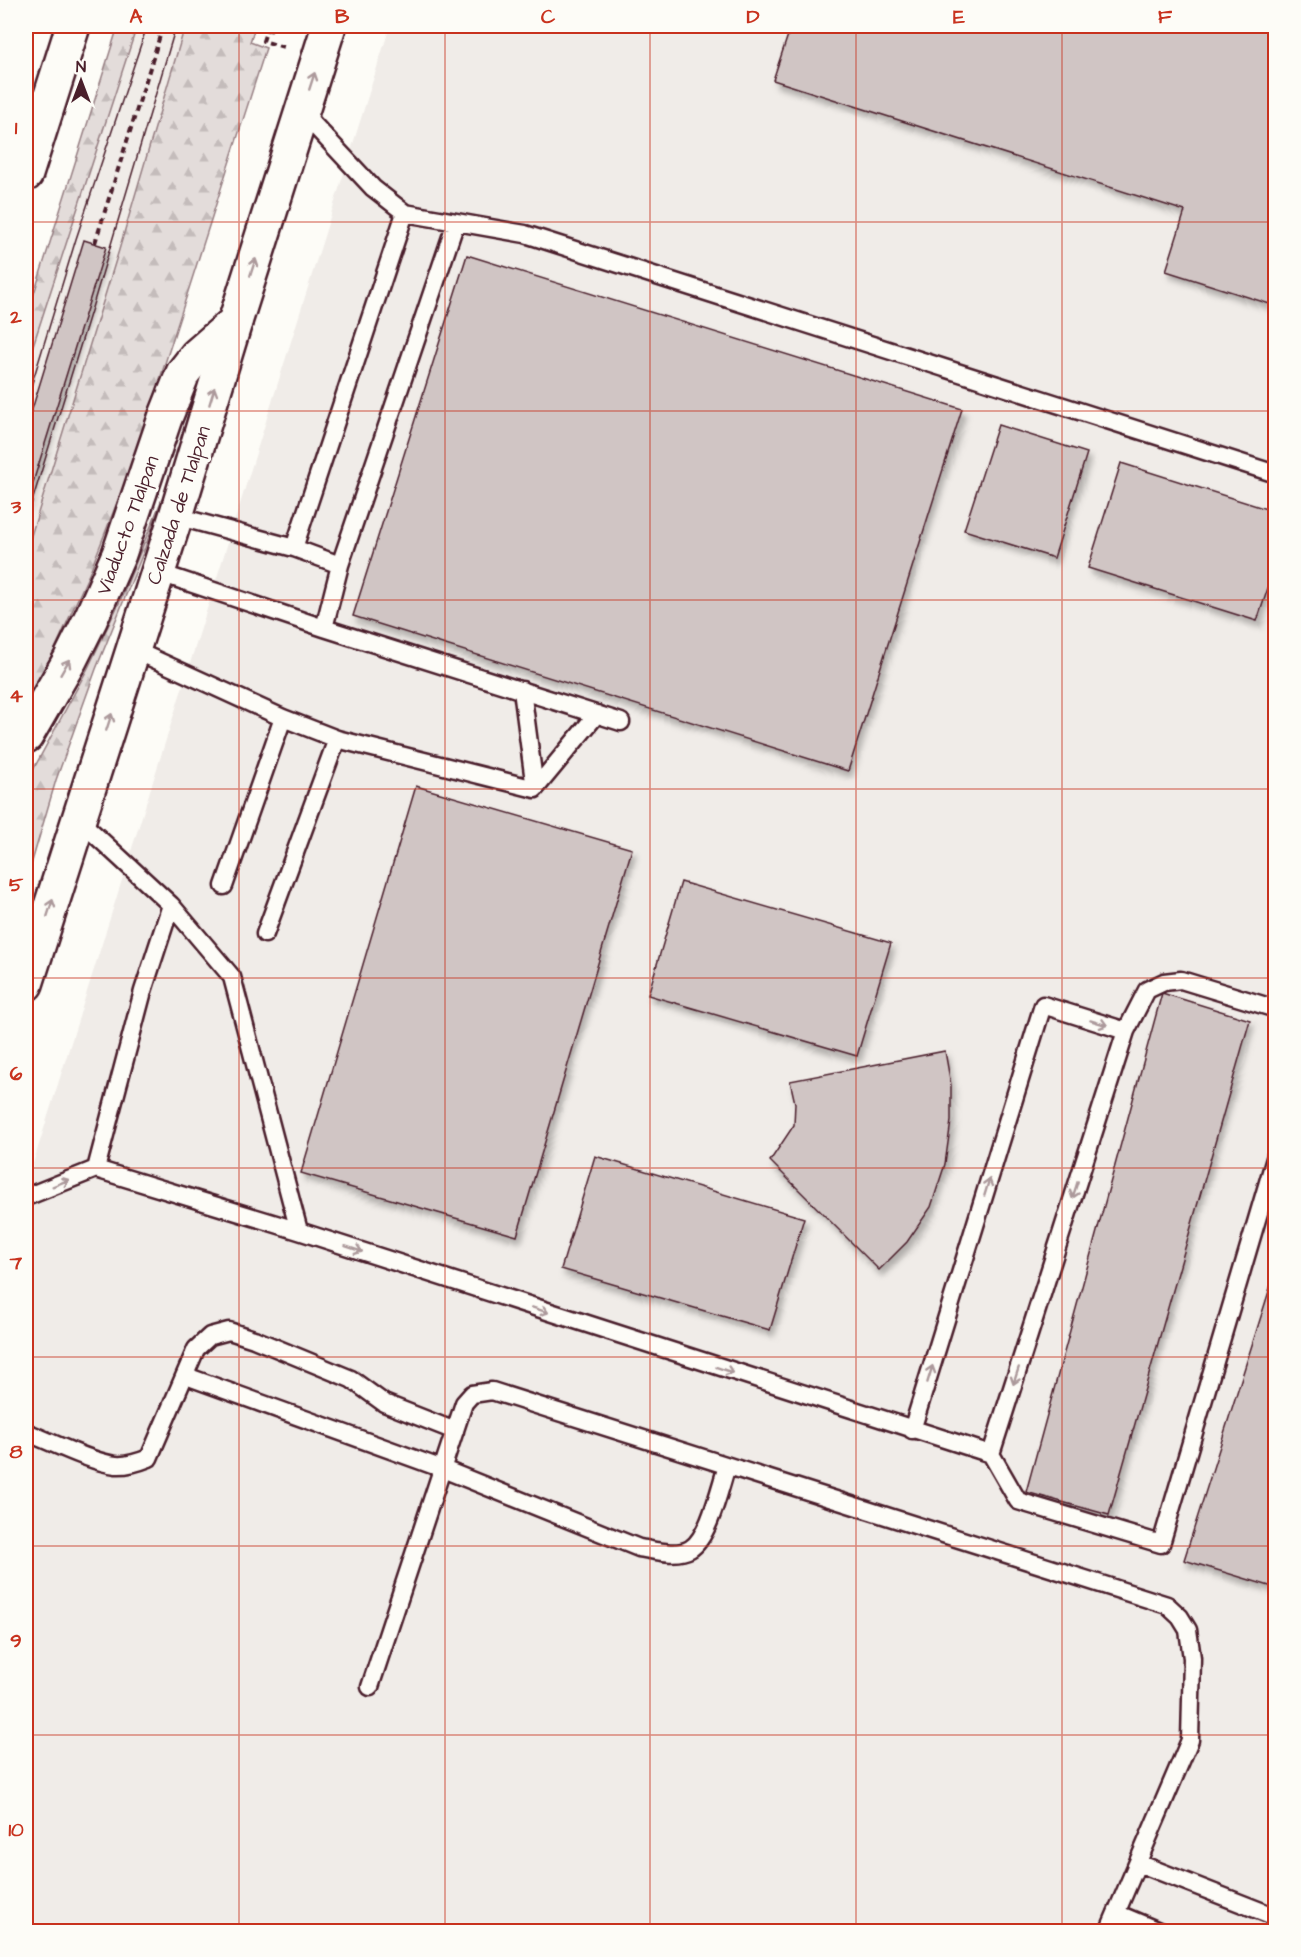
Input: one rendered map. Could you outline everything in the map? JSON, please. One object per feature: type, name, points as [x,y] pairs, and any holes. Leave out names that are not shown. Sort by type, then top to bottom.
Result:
[{"type":"main road","points":[[26,174],[73,26]]},
{"type":"main road","name":"Calzada de Tlalpan","points":[[26,984],[176,516],[329,26]]},
{"type":"main road","name":"Viaducto Tlalpan","points":[[26,736],[75,650],[114,565],[183,373],[197,355],[235,322]]},
{"type":"lane","points":[[302,112],[374,188],[405,213],[525,234],[1275,474]]},
{"type":"lane","points":[[294,548],[405,213]]},
{"type":"lane","points":[[324,628],[340,565],[456,222]]},
{"type":"lane","points":[[176,516],[294,548],[340,565]]},
{"type":"lane","points":[[157,572],[324,628],[621,722]]},
{"type":"lane","points":[[132,649],[283,718],[337,739],[535,789]]},
{"type":"lane","points":[[522,690],[535,789]]},
{"type":"lane","points":[[535,789],[597,714]]},
{"type":"lane","points":[[224,886],[283,718]]},
{"type":"lane","points":[[265,934],[337,739]]},
{"type":"lane","points":[[78,819],[171,905],[232,977],[298,1231]]},
{"type":"lane","points":[[96,1169],[143,991],[171,905]]},
{"type":"lane","points":[[992,1454],[1126,1031],[1147,990],[1164,982],[1181,980],[1275,1009]]},
{"type":"lane","points":[[912,1430],[1043,1005],[1126,1031]]},
{"type":"lane","points":[[26,1197],[96,1169],[298,1231],[992,1454],[1018,1501],[1161,1544],[1275,1155]]},
{"type":"lane","points":[[26,1432],[116,1465],[133,1464],[149,1458],[196,1349],[210,1336],[229,1331],[351,1379],[384,1403],[455,1431]]},
{"type":"lane","points":[[186,1376],[443,1469],[639,1548],[667,1553],[689,1550],[704,1534],[727,1466]]},
{"type":"lane","points":[[370,1687],[464,1403],[472,1394],[492,1391],[1167,1605],[1180,1617],[1188,1630],[1192,1658],[1190,1740],[1108,1932]]},
{"type":"lane","points":[[1138,1863],[1275,1917]]},
{"type":"lane","points":[[1116,1913],[1161,1932]]},
{"type":"path","points":[[95,243],[163,26]]},
{"type":"path","points":[[265,35],[268,26]]},
{"type":"shaded area","points":[[137,26],[185,26],[26,551],[26,367]]},
{"type":"shaded area","points":[[390,26],[1275,26],[1275,1931],[26,1932],[26,1186]]},
{"type":"green space","points":[[118,26],[137,26],[26,367],[26,319]]},
{"type":"green space","points":[[185,26],[273,26],[271,32],[255,27],[250,42],[266,48],[136,454],[89,574],[54,651],[26,701],[26,552]]},
{"type":"green space","points":[[162,499],[56,780],[26,882],[26,783],[88,668],[120,601]]},
{"type":"building","points":[[791,26],[1276,26],[1276,306],[1166,271],[1185,211],[773,80]]},
{"type":"building","points":[[84,240],[106,247],[26,505],[26,429]]},
{"type":"building","points":[[467,255],[962,409],[848,771],[353,616]]},
{"type":"building","points":[[998,425],[1087,453],[1054,558],[964,530]]},
{"type":"building","points":[[1121,463],[1276,512],[1276,564],[1257,621],[1088,568]]},
{"type":"building","points":[[416,786],[632,849],[517,1236],[301,1173]]},
{"type":"building","points":[[681,882],[891,943],[857,1056],[648,995]]},
{"type":"building","points":[[1162,993],[1250,1020],[1109,1515],[1026,1492]]},
{"type":"building","points":[[945,1051],[951,1085],[951,1121],[945,1164],[931,1207],[907,1242],[879,1270],[770,1161],[794,1125],[795,1103],[790,1081]]},
{"type":"building","points":[[595,1156],[804,1218],[770,1330],[561,1269]]},
{"type":"building","points":[[1276,1269],[1276,1588],[1184,1560]]},
{"type":"tram line","points":[[26,403],[76,239],[147,26]]},
{"type":"tram line","points":[[26,521],[176,26]]}]
